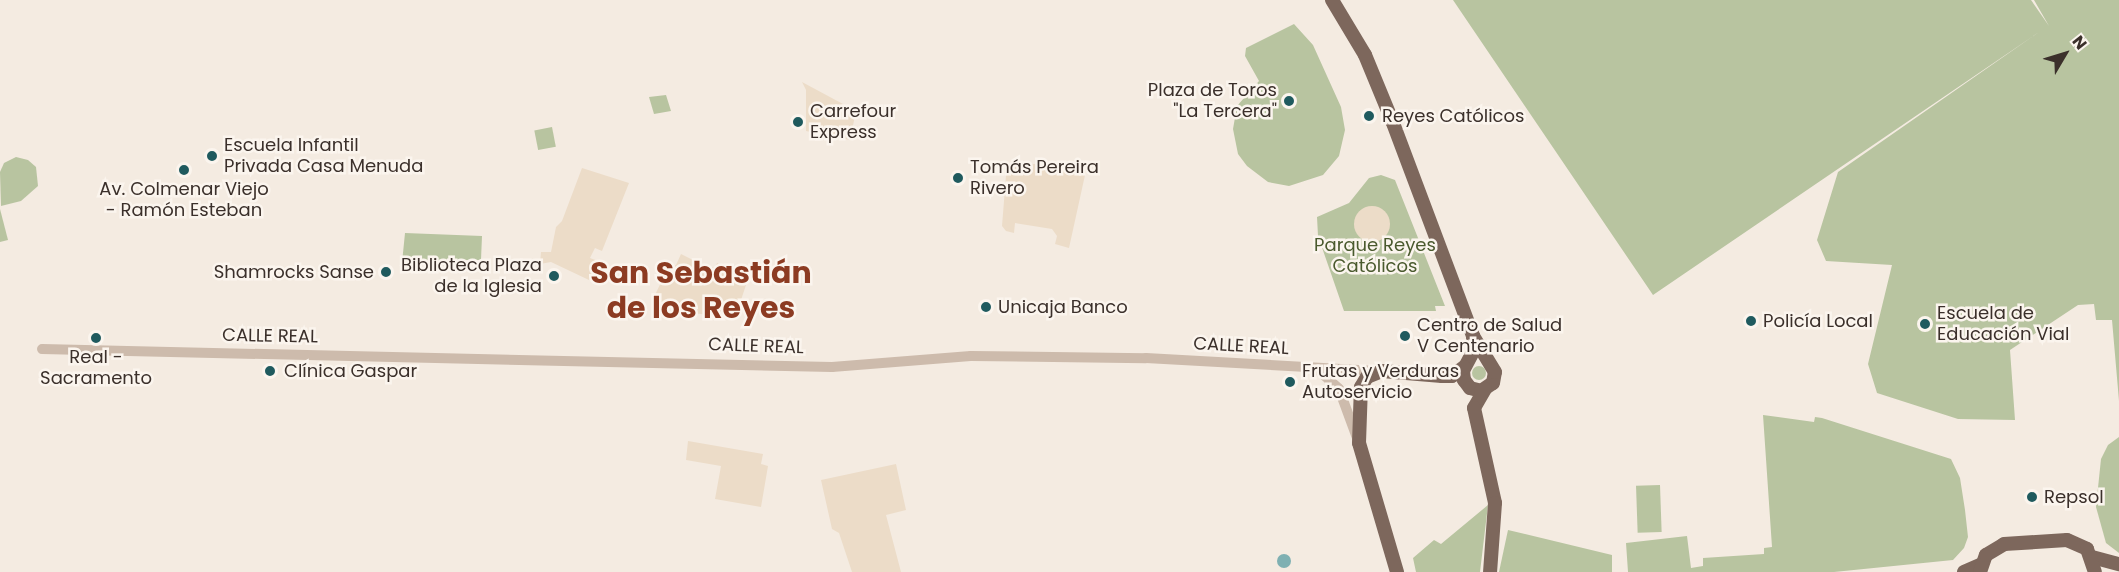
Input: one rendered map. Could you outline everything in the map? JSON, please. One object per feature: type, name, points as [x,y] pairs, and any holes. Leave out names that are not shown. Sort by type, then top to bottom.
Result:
[{"type":"main road","points":[[1332,0],[1365,55],[1473,336],[1488,360],[1495,378],[1485,389],[1474,408],[1495,503],[1490,572]]},
{"type":"main road","points":[[1473,336],[1467,364],[1466,385],[1475,390],[1485,389]]},
{"type":"main road","points":[[1467,364],[1488,360]]},
{"type":"main road","name":"CALLE REAL","points":[[1382,371],[1452,376],[1467,364]]},
{"type":"main road","points":[[1382,371],[1367,376],[1360,387],[1359,443],[1396,572]]},
{"type":"main road","points":[[1964,572],[1980,569],[1986,555],[2004,544],[2067,540],[2092,557],[2119,564]]},
{"type":"main road","points":[[2092,557],[2095,572]]},
{"type":"street","name":"CALLE REAL","points":[[42,349],[697,362],[832,367],[971,356],[1133,358],[1382,371]]},
{"type":"street","points":[[1316,368],[1339,389],[1359,443]]},
{"type":"green space","points":[[1453,0],[2031,0],[2049,26],[2034,0],[2119,0],[2119,401],[2112,320],[2096,320],[2094,304],[2078,305],[2010,350],[2015,420],[1958,419],[1877,393],[1868,364],[1892,265],[1826,261],[1817,240],[1838,172],[2039,32],[1653,295]]},
{"type":"green space","name":"Plaza de Toros \"La Tercera\"","points":[[1294,24],[1313,45],[1341,107],[1345,130],[1339,156],[1323,175],[1289,186],[1268,182],[1247,166],[1238,154],[1233,129],[1237,106],[1259,81],[1245,56],[1246,48]]},
{"type":"green space","points":[[666,95],[671,111],[654,114],[649,97]]},
{"type":"green space","points":[[552,127],[556,147],[538,150],[534,130]]},
{"type":"green space","points":[[16,157],[28,160],[36,167],[38,186],[21,201],[1,206],[0,172],[4,163]]},
{"type":"green space","name":"Parque Reyes Católicos","points":[[1381,175],[1395,180],[1445,306],[1435,306],[1436,311],[1344,311],[1318,236],[1317,217],[1349,203],[1369,178]]},
{"type":"green space","points":[[0,209],[8,240],[0,242]]},
{"type":"green space","points":[[405,233],[482,236],[481,260],[462,260],[461,266],[402,263]]},
{"type":"green space","points":[[1476,366],[1482,366],[1486,373],[1482,380],[1476,380],[1472,376],[1472,370]]},
{"type":"green space","points":[[1763,415],[1814,422],[1815,417],[1822,418],[1951,459],[1960,478],[1965,510],[1968,537],[1964,548],[1953,560],[1834,572],[1628,572],[1626,543],[1687,536],[1691,568],[1703,566],[1703,558],[1764,554],[1764,548],[1772,547]]},
{"type":"green space","points":[[2119,437],[2119,553],[2106,543],[2096,507],[2101,459],[2108,445]]},
{"type":"green space","points":[[1660,485],[1662,532],[1638,533],[1636,486]]},
{"type":"green space","points":[[1488,505],[1480,572],[1416,572],[1413,558],[1434,540],[1441,544]]},
{"type":"green space","points":[[1508,530],[1612,555],[1612,572],[1499,572]]},
{"type":"shaded area","points":[[802,82],[856,111],[850,140],[806,131],[806,90]]},
{"type":"shaded area","points":[[1007,163],[1087,166],[1069,248],[1055,244],[1057,236],[1052,229],[1015,223],[1014,233],[1006,231],[1002,226]]},
{"type":"shaded area","points":[[582,168],[629,183],[602,251],[595,248],[590,258],[598,261],[589,280],[551,262],[540,264],[541,252],[551,252],[556,227],[562,221]]},
{"type":"shaded area","points":[[1372,206],[1385,211],[1390,224],[1385,237],[1372,242],[1359,237],[1354,224],[1359,211]]},
{"type":"shaded area","points":[[681,254],[715,268],[717,263],[748,279],[735,318],[692,313],[653,299],[667,270],[676,265]]},
{"type":"shaded area","points":[[688,441],[763,454],[761,464],[768,466],[761,507],[715,499],[721,466],[686,460]]},
{"type":"shaded area","points":[[896,464],[906,510],[886,515],[901,572],[852,572],[839,533],[832,529],[821,480]]},
{"type":"water","points":[[1281,554],[1287,554],[1291,561],[1287,568],[1281,568],[1277,564],[1277,558]]},
{"type":"place","name":"Plaza de Toros \"La Tercera\"","points":[[1289,101]]},
{"type":"place","name":"Reyes Católicos","points":[[1369,116]]},
{"type":"place","name":"Carrefour Express","points":[[798,122]]},
{"type":"place","name":"Escuela Infantil Privada Casa Menuda","points":[[212,156]]},
{"type":"place","name":"Av. Colmenar Viejo - Ramón Esteban","points":[[184,170]]},
{"type":"place","name":"Tomás Pereira Rivero","points":[[958,178]]},
{"type":"place","name":"Shamrocks Sanse","points":[[386,272]]},
{"type":"place","name":"Biblioteca Plaza de la Iglesia","points":[[554,276]]},
{"type":"place","name":"Unicaja Banco","points":[[986,307]]},
{"type":"place","name":"Policía Local","points":[[1751,321]]},
{"type":"place","name":"Escuela de Educación Vial","points":[[1925,324]]},
{"type":"place","name":"Centro de Salud V Centenario","points":[[1405,336]]},
{"type":"place","name":"Real - Sacramento","points":[[96,338]]},
{"type":"place","name":"Clínica Gaspar","points":[[270,371]]},
{"type":"place","name":"Frutas y Verduras Autoservicio","points":[[1290,382]]},
{"type":"place","name":"Repsol","points":[[2032,497]]},
{"type":"district","name":"San Sebastián de los Reyes","points":[[701,290]]}]
